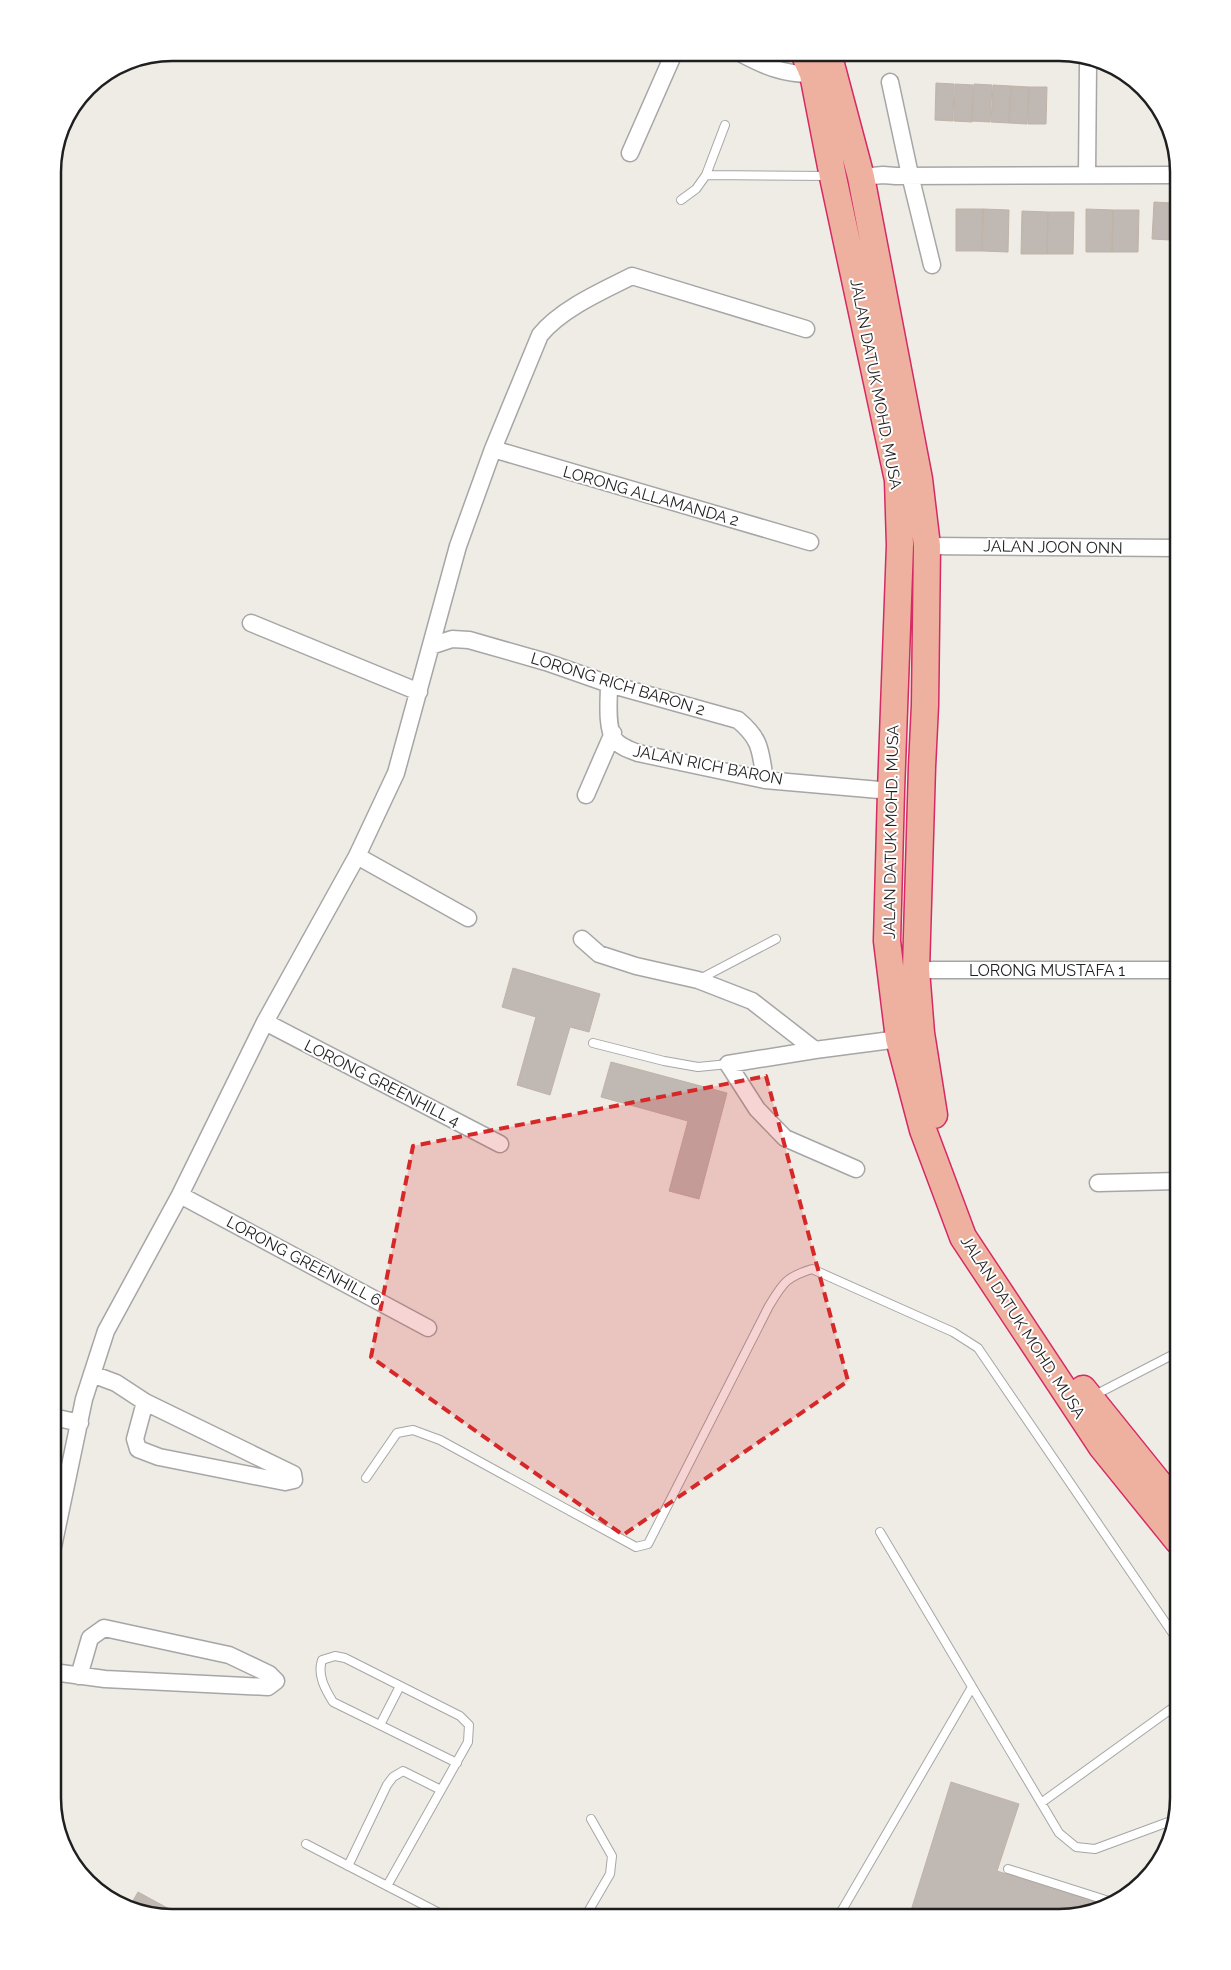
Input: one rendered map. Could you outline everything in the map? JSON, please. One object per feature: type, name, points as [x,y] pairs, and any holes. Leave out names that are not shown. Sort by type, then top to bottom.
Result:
[{"type":"highway","name":"JALAN DATUK MOHD. MUSA","points":[[830,61],[861,177],[919,479],[927,546],[925,705],[916,970],[921,1033],[936,1127],[975,1223],[1089,1398],[1170,1497]]},
{"type":"highway","name":"JALAN DATUK MOHD. MUSA","points":[[809,63],[898,480],[900,545],[887,942],[899,1039],[923,1130],[963,1237],[1102,1447],[1170,1531]]},
{"type":"highway","points":[[891,791],[904,788],[922,767]]},
{"type":"street","points":[[630,153],[670,61]]},
{"type":"street","points":[[756,61],[775,70],[795,74],[809,63]]},
{"type":"street","points":[[1086,175],[1088,65]]},
{"type":"street","points":[[890,82],[932,265]]},
{"type":"street","points":[[861,177],[910,175],[1170,175]]},
{"type":"street","points":[[61,1507],[84,1399],[106,1331],[180,1195],[265,1022],[357,856],[396,773],[458,546],[493,449],[540,335],[551,321],[605,289],[632,276],[806,329]]},
{"type":"street","name":"LORONG ALLAMANDA 2","points":[[493,449],[810,542]]},
{"type":"street","name":"JALAN JOON ONN","points":[[927,546],[1170,548]]},
{"type":"street","points":[[251,624],[419,692]]},
{"type":"street","name":"LORONG RICH BARON 2","points":[[431,646],[452,639],[469,640],[546,662],[609,684],[738,720],[750,730],[759,743],[765,780]]},
{"type":"street","name":"JALAN RICH BARON","points":[[609,684],[609,712],[614,739],[624,748],[638,753],[765,780],[891,791]]},
{"type":"street","points":[[586,795],[613,733]]},
{"type":"street","points":[[357,856],[468,918]]},
{"type":"street","points":[[582,939],[599,954],[636,966],[698,980],[752,1001],[815,1050]]},
{"type":"street","name":"LORONG MUSTAFA 1","points":[[916,970],[1170,970]]},
{"type":"street","name":"LORONG GREENHILL 4","points":[[265,1022],[500,1144]]},
{"type":"street","points":[[856,1168],[785,1138],[757,1110],[728,1064],[899,1039]]},
{"type":"street","points":[[1098,1183],[1170,1180]]},
{"type":"street","name":"LORONG GREENHILL 6","points":[[180,1195],[428,1328]]},
{"type":"street","points":[[92,1374],[116,1383],[145,1402],[293,1474],[294,1480],[285,1482],[159,1457],[138,1448],[135,1439],[145,1402]]},
{"type":"street","points":[[61,1419],[80,1423]]},
{"type":"street","points":[[61,1673],[79,1676],[268,1687],[276,1681],[273,1677],[230,1655],[104,1628],[90,1638],[79,1676]]},
{"type":"lane","points":[[681,200],[696,189],[706,175],[725,125]]},
{"type":"lane","points":[[706,175],[833,176]]},
{"type":"lane","points":[[698,980],[776,938]]},
{"type":"lane","points":[[593,1043],[664,1061],[698,1067],[728,1064]]},
{"type":"lane","points":[[366,1478],[397,1433],[413,1430],[440,1440],[636,1547],[648,1544],[769,1306],[784,1283],[794,1274],[812,1269],[953,1332],[978,1348],[1170,1629]]},
{"type":"lane","points":[[1089,1398],[1170,1356]]},
{"type":"lane","points":[[880,1532],[1059,1833],[1076,1847],[1095,1849],[1167,1823]]},
{"type":"lane","points":[[387,1886],[468,1742],[469,1725],[460,1716],[345,1658],[335,1656],[322,1660],[319,1670],[325,1689],[333,1702],[456,1763]]},
{"type":"lane","points":[[380,1725],[400,1686]]},
{"type":"lane","points":[[843,1909],[972,1687]]},
{"type":"lane","points":[[1041,1803],[1170,1710]]},
{"type":"lane","points":[[348,1866],[387,1785],[393,1777],[403,1771],[441,1790]]},
{"type":"lane","points":[[590,1909],[610,1874],[612,1856],[591,1819]]},
{"type":"lane","points":[[306,1844],[432,1909]]},
{"type":"lane","points":[[1008,1869],[1103,1899]]},
{"type":"highlighted area","points":[[766,1076],[848,1381],[623,1535],[371,1357],[413,1146]]},
{"type":"building","points":[[936,83],[954,84],[953,121],[935,120]]},
{"type":"building","points":[[955,84],[973,85],[972,122],[954,121]]},
{"type":"building","points":[[974,84],[992,85],[990,122],[972,121]]},
{"type":"building","points":[[993,85],[1011,86],[1009,123],[991,122]]},
{"type":"building","points":[[1011,86],[1029,87],[1027,124],[1009,123]]},
{"type":"building","points":[[1029,87],[1047,87],[1046,124],[1028,124]]},
{"type":"building","points":[[1154,202],[1170,203],[1170,240],[1152,239]]},
{"type":"building","points":[[956,209],[983,209],[982,251],[956,251]]},
{"type":"building","points":[[983,209],[1009,210],[1008,252],[982,251]]},
{"type":"building","points":[[1086,209],[1113,210],[1112,252],[1086,252]]},
{"type":"building","points":[[1113,210],[1139,210],[1138,252],[1112,252]]},
{"type":"building","points":[[1022,211],[1048,212],[1047,254],[1021,254]]},
{"type":"building","points":[[1048,212],[1074,212],[1073,254],[1047,254]]},
{"type":"building","points":[[513,968],[600,994],[589,1032],[570,1027],[550,1095],[517,1085],[536,1017],[502,1007]]},
{"type":"building","points":[[611,1062],[727,1093],[699,1199],[669,1191],[688,1121],[601,1097]]},
{"type":"building","points":[[951,1782],[1019,1804],[997,1871],[1097,1902],[1066,1909],[911,1909]]},
{"type":"building","points":[[138,1892],[169,1909],[150,1907],[133,1901]]}]
